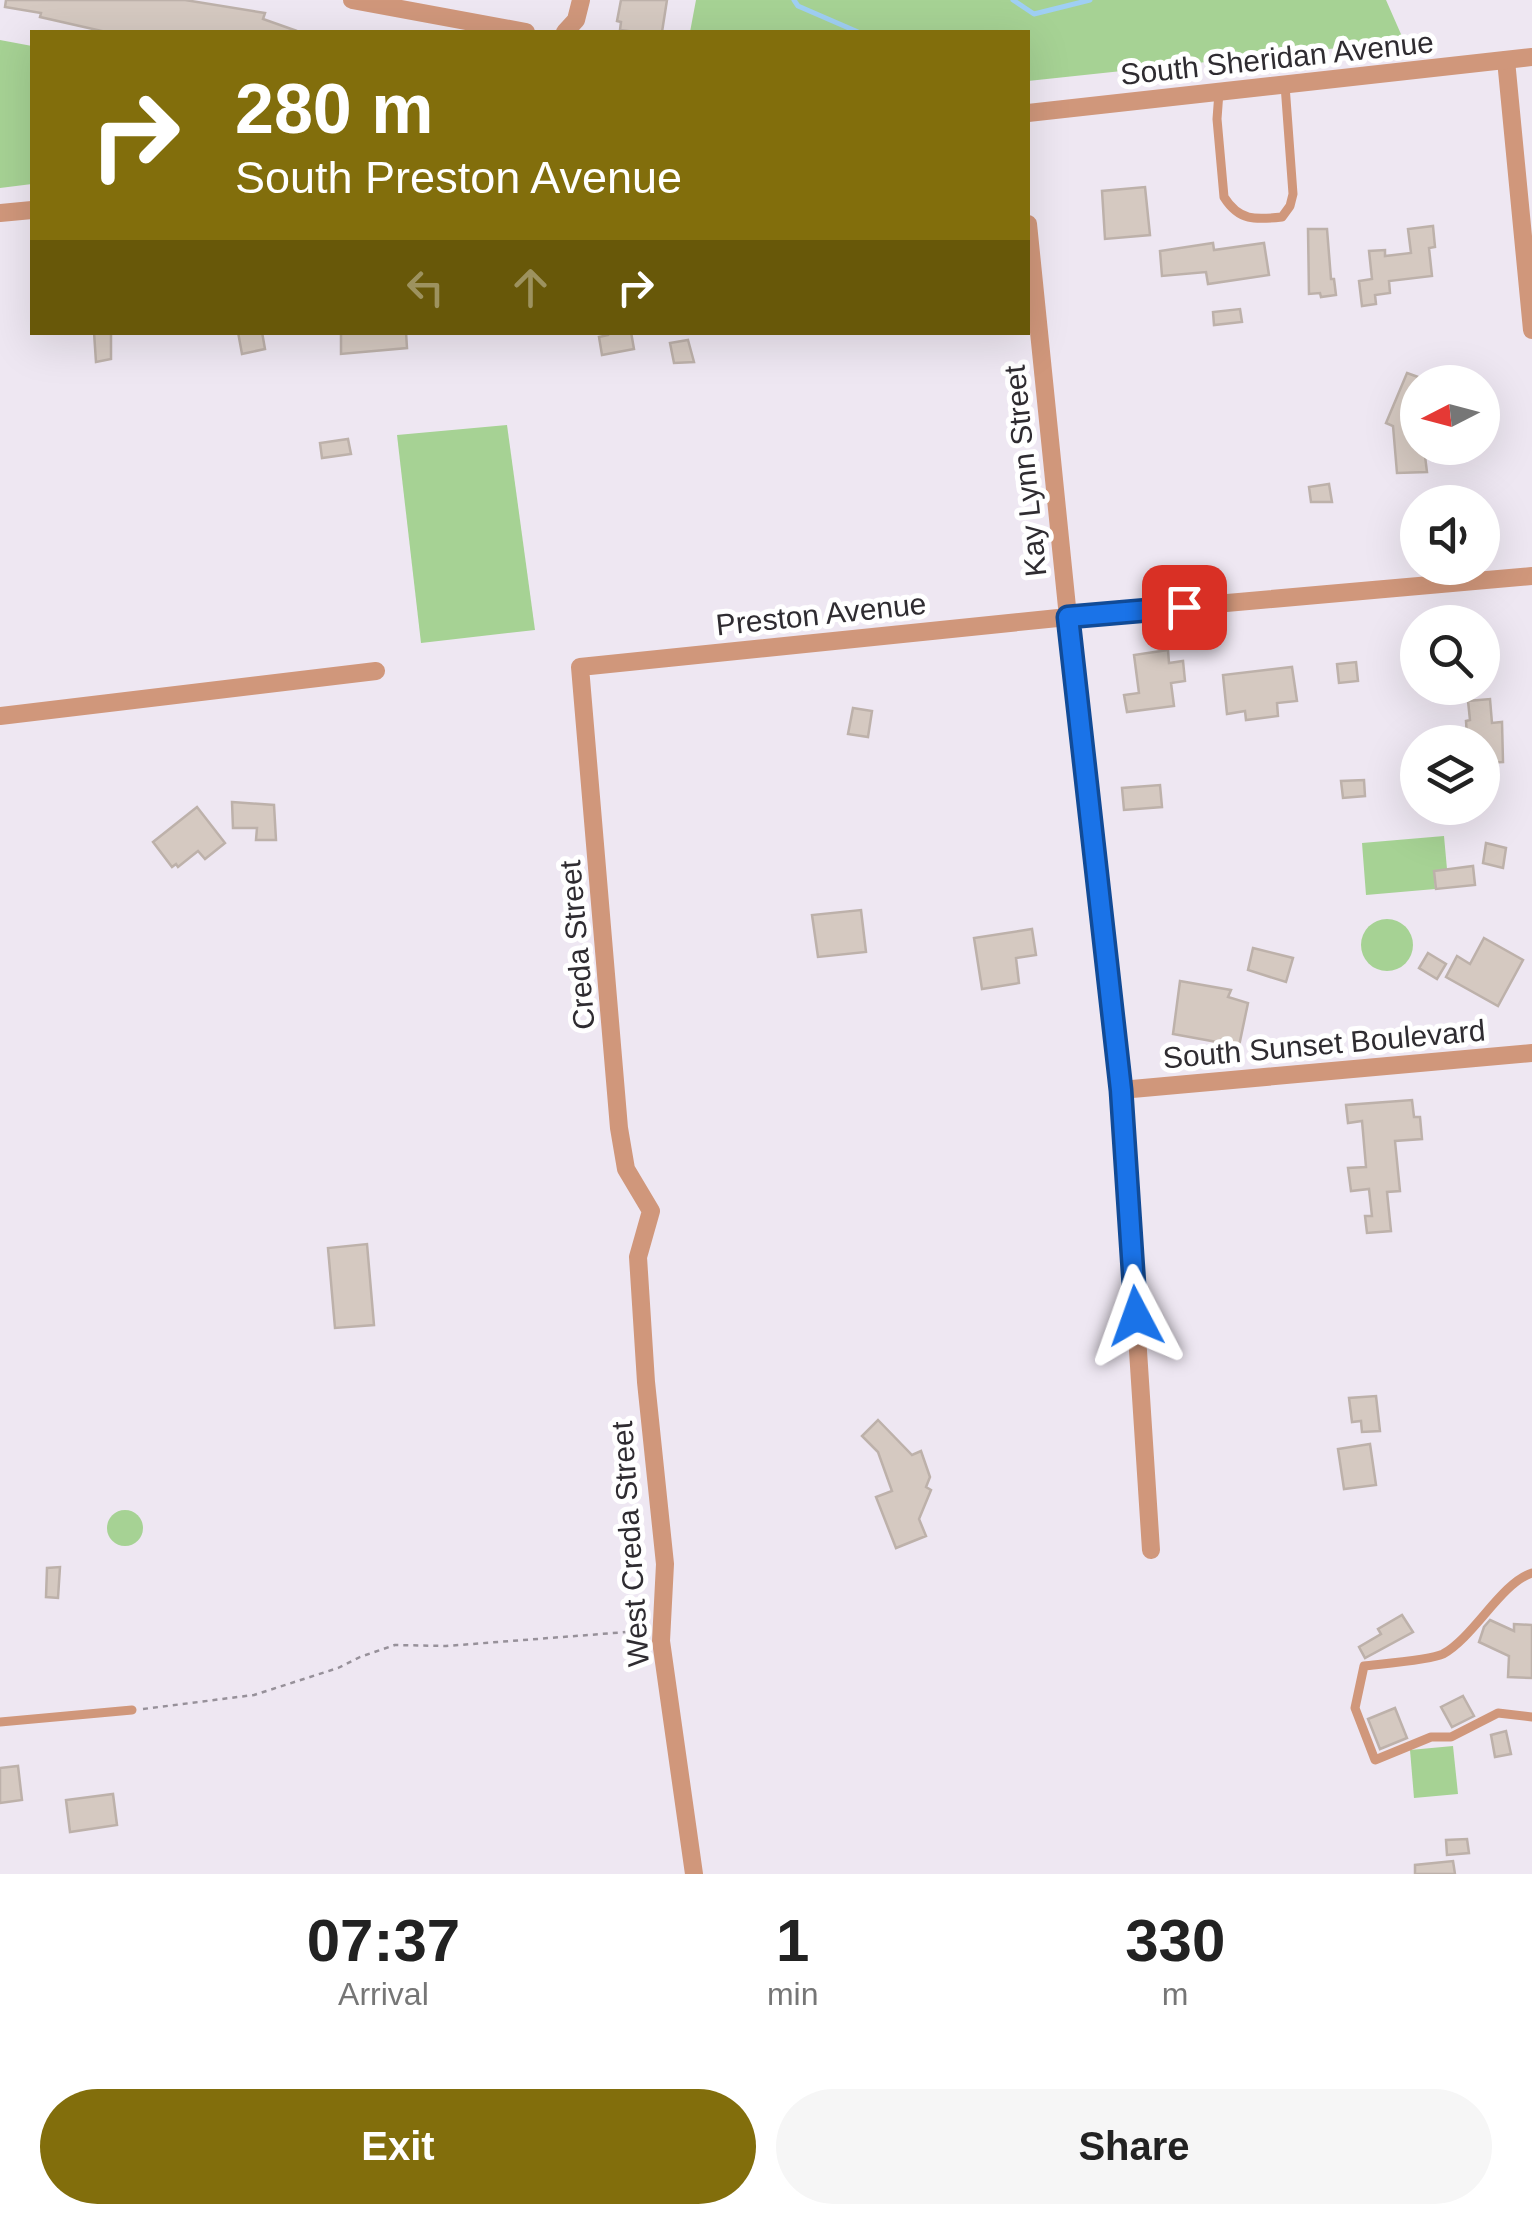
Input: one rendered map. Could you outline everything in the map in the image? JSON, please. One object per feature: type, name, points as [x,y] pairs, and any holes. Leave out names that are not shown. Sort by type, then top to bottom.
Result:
[{"type":"street","points":[[352,0],[515,30]]},
{"type":"street","points":[[567,30],[576,20],[581,0]]},
{"type":"street","name":"South Sheridan Avenue","points":[[1030,113],[1532,57]]},
{"type":"street","points":[[1506,60],[1532,330]]},
{"type":"street","points":[[0,213],[30,210]]},
{"type":"street","name":"Kay Lynn Street","points":[[1030,244],[1121,1090],[1152,1550]]},
{"type":"street","name":"Preston Avenue","points":[[580,667],[1068,617],[1532,576]]},
{"type":"street","name":"Creda Street","points":[[580,667],[620,1128],[626,1169],[651,1211]]},
{"type":"street","points":[[0,716],[376,671]]},
{"type":"street","name":"South Sunset Boulevard","points":[[1121,1090],[1532,1054]]},
{"type":"street","name":"West Creda Street","points":[[651,1211],[638,1257],[665,1564],[661,1634],[694,1874]]},
{"type":"lane","points":[[1218,92],[1224,197],[1242,217],[1282,217],[1294,194],[1285,84]]},
{"type":"lane","points":[[1532,1573],[1526,1574],[1442,1655],[1364,1666],[1355,1708],[1376,1760],[1431,1737],[1451,1738],[1498,1713],[1532,1717]]},
{"type":"lane","points":[[0,1722],[132,1710]]},
{"type":"path","points":[[132,1710],[254,1695],[395,1646],[446,1646],[627,1632],[661,1634]]},
{"type":"green space","points":[[696,0],[1386,0],[1404,41],[1030,81],[1030,30],[690,30]]},
{"type":"green space","points":[[0,40],[30,46],[30,184],[0,188]]},
{"type":"green space","points":[[507,425],[535,630],[421,643],[397,435]]},
{"type":"green space","points":[[1444,836],[1447,869],[1434,871],[1435,889],[1366,895],[1362,843]]},
{"type":"green space","points":[[1387,919],[1405,927],[1413,945],[1405,963],[1387,971],[1369,963],[1361,945],[1369,927]]},
{"type":"green space","points":[[125,1510],[138,1515],[143,1528],[138,1541],[125,1546],[112,1541],[107,1528],[112,1515]]},
{"type":"green space","points":[[1453,1746],[1458,1794],[1414,1798],[1410,1750]]},
{"type":"building","points":[[6,0],[185,0],[265,13],[263,19],[294,30],[97,30],[5,7]]},
{"type":"building","points":[[621,0],[667,0],[662,30],[620,30],[621,22],[617,21]]},
{"type":"building","points":[[1145,187],[1150,235],[1105,239],[1102,191]]},
{"type":"building","points":[[1433,226],[1435,247],[1429,248],[1432,276],[1389,281],[1390,293],[1375,295],[1376,304],[1362,306],[1359,281],[1372,279],[1369,251],[1385,250],[1385,256],[1411,253],[1408,229]]},
{"type":"building","points":[[1308,229],[1327,229],[1336,295],[1309,294]]},
{"type":"building","points":[[1213,243],[1214,250],[1264,243],[1269,275],[1208,284],[1206,272],[1162,276],[1160,251]]},
{"type":"building","points":[[1240,309],[1242,322],[1214,325],[1213,312]]},
{"type":"building","points":[[94,335],[111,335],[111,359],[96,362]]},
{"type":"building","points":[[239,335],[263,335],[265,349],[242,354]]},
{"type":"building","points":[[341,335],[406,335],[407,348],[341,354]]},
{"type":"building","points":[[632,335],[634,349],[602,355],[599,337]]},
{"type":"building","points":[[688,340],[694,362],[674,363],[670,343]]},
{"type":"building","points":[[1400,390],[1400,465],[1426,465],[1427,472],[1397,473],[1393,426],[1386,423]]},
{"type":"building","points":[[348,439],[351,454],[322,458],[320,443]]},
{"type":"building","points":[[1329,484],[1332,502],[1311,502],[1309,487]]},
{"type":"building","points":[[1168,650],[1169,663],[1183,661],[1185,681],[1171,683],[1174,706],[1127,712],[1124,695],[1139,693],[1134,655]]},
{"type":"building","points":[[1356,662],[1358,681],[1339,683],[1337,664]]},
{"type":"building","points":[[1292,667],[1297,701],[1277,703],[1278,716],[1246,720],[1245,711],[1227,714],[1223,675]]},
{"type":"building","points":[[1468,705],[1490,705],[1492,723],[1502,722],[1503,762],[1500,762],[1500,725],[1466,725],[1470,720]]},
{"type":"building","points":[[853,708],[872,711],[868,737],[848,734]]},
{"type":"building","points":[[1364,780],[1365,796],[1343,798],[1341,781]]},
{"type":"building","points":[[1160,785],[1162,807],[1124,810],[1122,788]]},
{"type":"building","points":[[232,802],[274,805],[276,840],[256,840],[257,828],[233,828]]},
{"type":"building","points":[[197,807],[225,843],[205,859],[198,851],[178,867],[172,867],[153,842]]},
{"type":"building","points":[[1486,843],[1506,848],[1503,868],[1483,863]]},
{"type":"building","points":[[1473,866],[1475,885],[1436,889],[1434,871]]},
{"type":"building","points":[[861,910],[866,952],[818,957],[812,915]]},
{"type":"building","points":[[1032,929],[1036,955],[1016,958],[1019,983],[982,989],[974,938]]},
{"type":"building","points":[[1484,938],[1523,960],[1498,1006],[1446,977],[1457,956],[1470,964]]},
{"type":"building","points":[[1253,948],[1293,958],[1286,982],[1248,970]]},
{"type":"building","points":[[1428,953],[1446,964],[1437,979],[1419,968]]},
{"type":"building","points":[[1180,981],[1231,990],[1228,997],[1248,1003],[1239,1046],[1173,1034]]},
{"type":"building","points":[[1412,1100],[1414,1117],[1420,1117],[1422,1139],[1395,1141],[1400,1191],[1387,1192],[1391,1231],[1367,1233],[1365,1216],[1372,1216],[1369,1189],[1351,1191],[1348,1168],[1366,1167],[1362,1121],[1348,1123],[1346,1105]]},
{"type":"building","points":[[367,1244],[374,1325],[335,1328],[328,1248]]},
{"type":"building","points":[[1376,1396],[1380,1431],[1362,1432],[1361,1421],[1352,1422],[1349,1398]]},
{"type":"building","points":[[878,1420],[912,1455],[921,1451],[930,1477],[926,1487],[931,1490],[919,1519],[926,1536],[896,1548],[876,1497],[892,1491],[878,1452],[862,1436]]},
{"type":"building","points":[[1370,1444],[1376,1485],[1344,1489],[1338,1449]]},
{"type":"building","points":[[60,1567],[58,1598],[46,1597],[47,1568]]},
{"type":"building","points":[[1402,1615],[1413,1632],[1365,1658],[1359,1647],[1381,1634],[1378,1629]]},
{"type":"building","points":[[1490,1620],[1514,1631],[1514,1624],[1532,1625],[1532,1678],[1508,1677],[1509,1656],[1479,1642]]},
{"type":"building","points":[[1463,1696],[1474,1716],[1452,1727],[1441,1707]]},
{"type":"building","points":[[1395,1708],[1407,1738],[1380,1749],[1368,1719]]},
{"type":"building","points":[[1506,1731],[1511,1754],[1495,1757],[1491,1735]]},
{"type":"building","points":[[18,1766],[22,1800],[0,1803],[0,1768]]},
{"type":"building","points":[[113,1794],[117,1825],[70,1832],[66,1800]]},
{"type":"building","points":[[1467,1839],[1469,1853],[1447,1855],[1446,1840]]},
{"type":"building","points":[[1453,1861],[1455,1874],[1415,1874],[1415,1865]]},
{"type":"waterway","points":[[794,0],[798,6],[853,30]]},
{"type":"waterway","points":[[1013,0],[1034,14],[1090,0]]},
{"type":"route","points":[[1136,1316],[1121,1090],[1068,617],[1184,607]]}]
